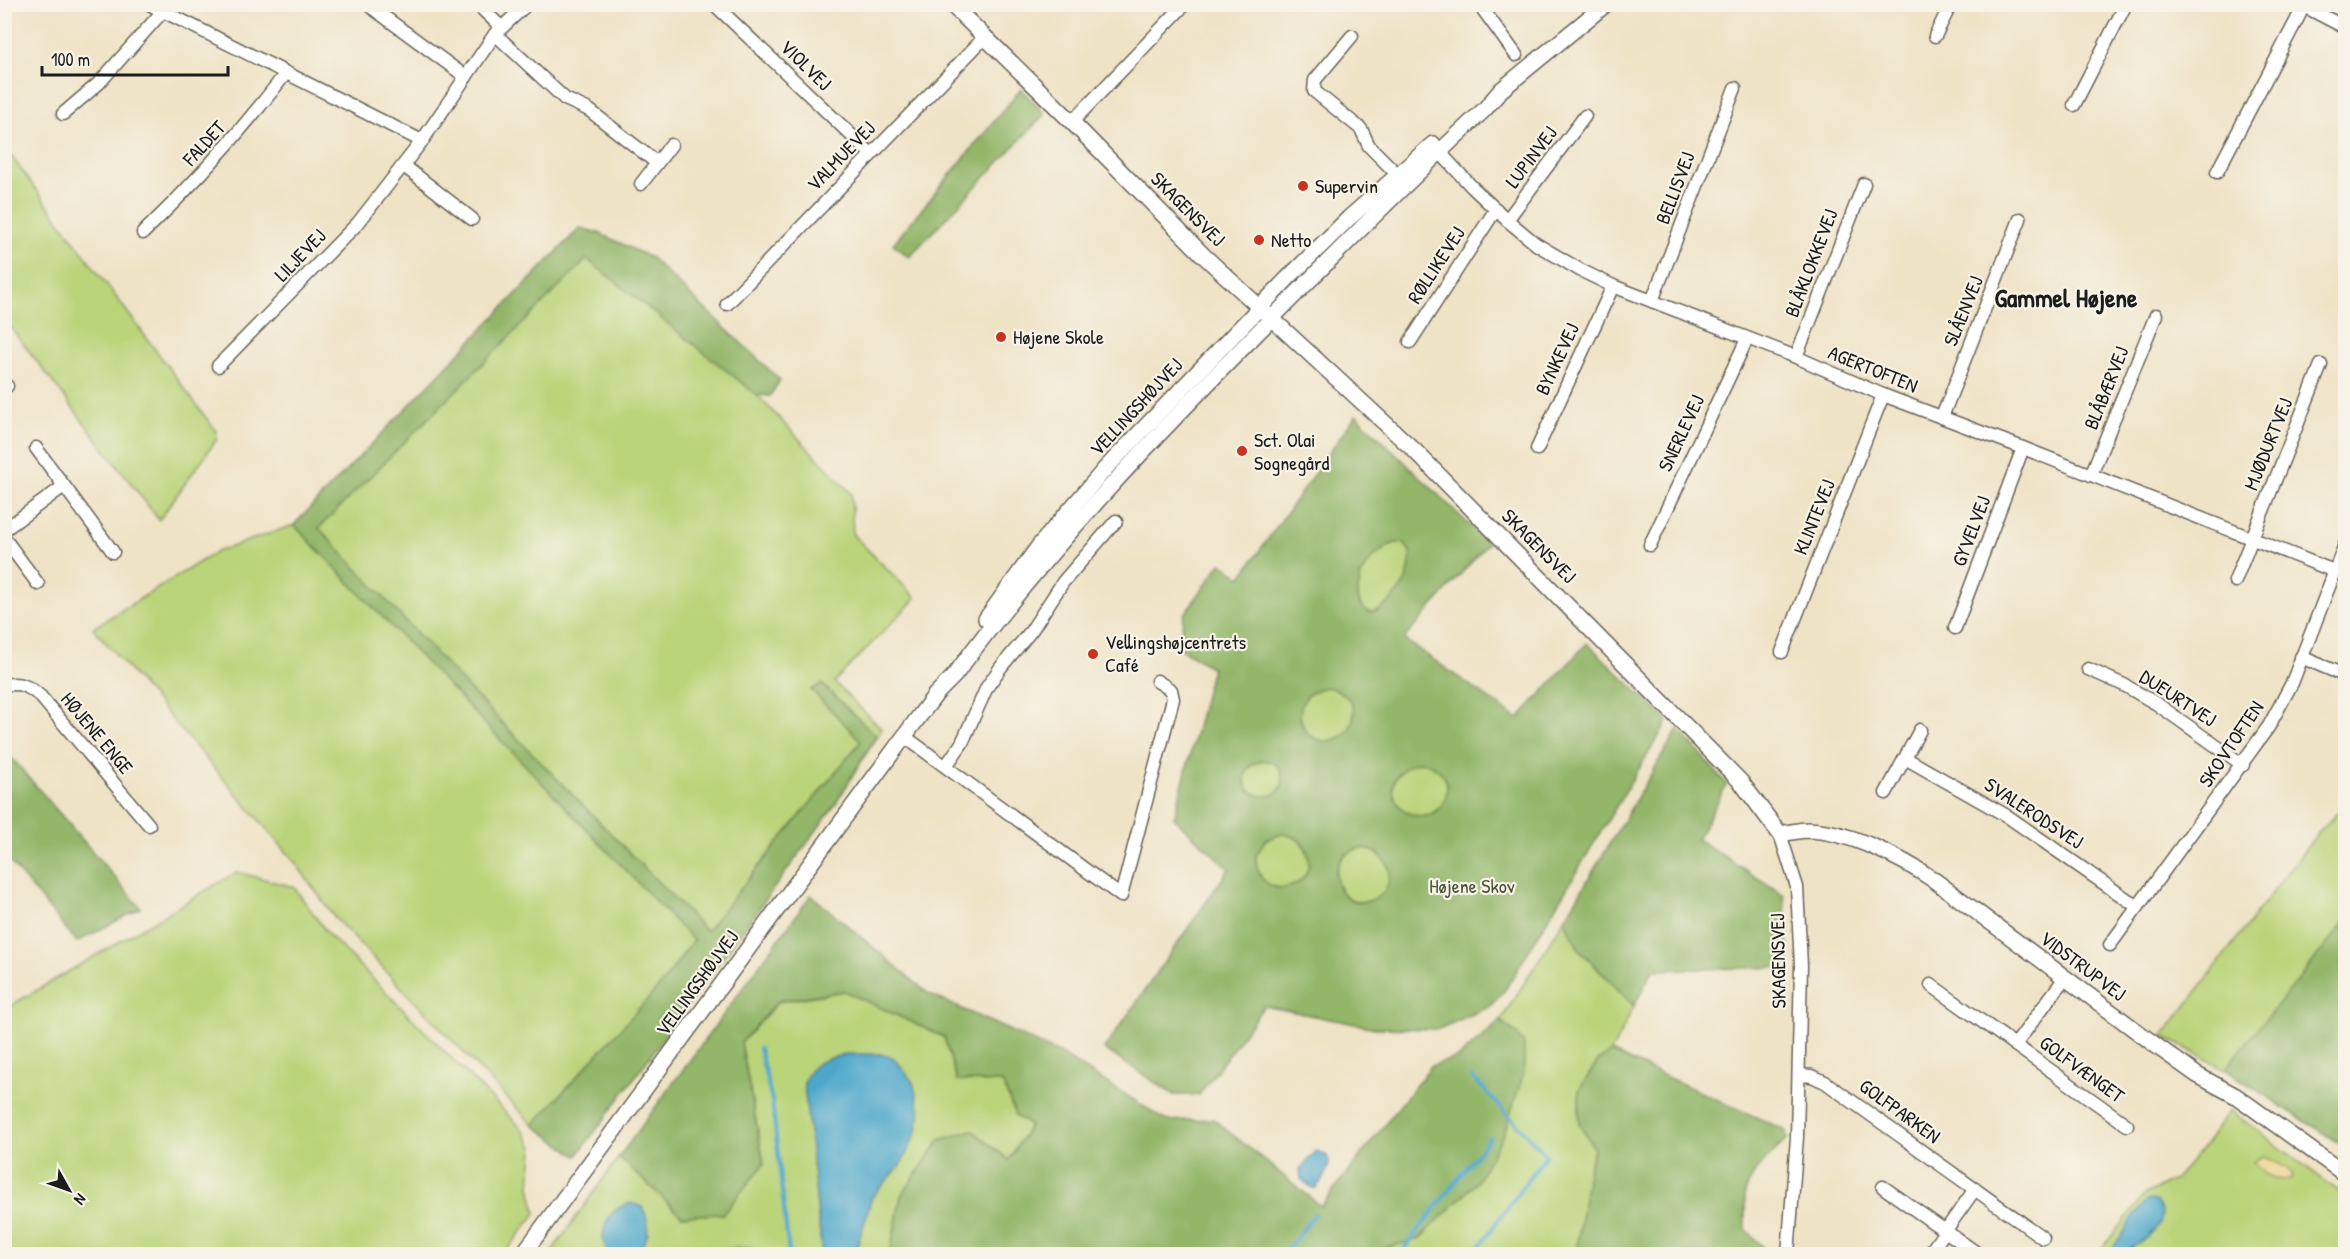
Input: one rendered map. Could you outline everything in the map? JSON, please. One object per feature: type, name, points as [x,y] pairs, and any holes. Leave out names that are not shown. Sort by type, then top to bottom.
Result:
[{"type":"street","points":[[149,4],[422,141]]},
{"type":"street","points":[[367,4],[466,77]]},
{"type":"street","points":[[477,4],[498,31],[565,99],[589,110],[657,163]]},
{"type":"street","name":"LILJEVEJ","points":[[218,366],[358,223],[404,166],[498,31],[527,4]]},
{"type":"street","name":"VIOLVEJ","points":[[714,4],[870,153]]},
{"type":"street","name":"SKAGENSVEJ","points":[[951,4],[1204,256],[1414,450],[1741,783],[1780,834],[1797,887],[1802,966],[1799,1075],[1788,1254]]},
{"type":"street","points":[[1072,122],[1185,4]]},
{"type":"street","points":[[1479,4],[1516,55]]},
{"type":"street","name":"VELLINGSHØJVEJ","points":[[523,1254],[904,736],[1049,555],[1219,371],[1478,102],[1501,90],[1606,4]]},
{"type":"street","points":[[1935,36],[1951,4]]},
{"type":"street","points":[[2074,105],[2126,4]]},
{"type":"street","points":[[2217,172],[2302,5],[2346,28]]},
{"type":"street","points":[[63,114],[99,83],[163,11]]},
{"type":"street","points":[[1352,36],[1315,80],[1314,91],[1361,129],[1369,147],[1403,180]]},
{"type":"street","name":"VALMUEVEJ","points":[[727,304],[870,153],[985,37]]},
{"type":"street","name":"FALDET","points":[[142,233],[212,164],[286,73]]},
{"type":"street","name":"BELLISVEJ","points":[[1652,301],[1735,88]]},
{"type":"street","name":"LUPINVEJ","points":[[1507,220],[1585,116]]},
{"type":"street","points":[[641,184],[671,145]]},
{"type":"street","name":"AGERTOFTEN","points":[[1436,148],[1472,187],[1536,244],[1613,286],[1796,357],[1883,395],[2334,571]]},
{"type":"street","points":[[404,166],[472,219]]},
{"type":"street","name":"VELLINGSHØJVEJ","points":[[936,694],[947,671],[1039,546],[1105,469],[1349,218],[1403,180]]},
{"type":"street","name":"BLÅKLOKKEVEJ","points":[[1796,357],[1864,184]]},
{"type":"street","name":"RØLLIKEVEJ","points":[[1410,342],[1496,209]]},
{"type":"street","name":"SLÅENVEJ","points":[[1942,417],[2020,219]]},
{"type":"street","name":"BYNKEVEJ","points":[[1537,448],[1613,286]]},
{"type":"street","name":"BLÅBÆRVEJ","points":[[2091,475],[2156,315]]},
{"type":"street","name":"SNERLEVEJ","points":[[1650,545],[1747,339]]},
{"type":"street","name":"MJØDURTVEJ","points":[[2235,581],[2321,364]]},
{"type":"street","name":"KLINTEVEJ","points":[[1782,652],[1883,395]]},
{"type":"street","points":[[36,448],[113,552]]},
{"type":"street","name":"GYVELVEJ","points":[[1955,628],[2023,448]]},
{"type":"street","points":[[4,530],[64,486]]},
{"type":"street","points":[[946,766],[962,744],[980,702],[996,674],[1031,631],[1064,582],[1116,521]]},
{"type":"street","points":[[4,538],[38,584]]},
{"type":"street","name":"SKOVTOFTEN","points":[[2110,945],[2243,765],[2269,726],[2292,683],[2346,542]]},
{"type":"street","points":[[2301,657],[2346,676]]},
{"type":"street","name":"DUEURTVEJ","points":[[2088,669],[2124,685],[2157,704],[2243,765]]},
{"type":"street","points":[[904,736],[1121,896],[1173,699],[1171,690],[1157,681]]},
{"type":"street","name":"HØJENE ENGE","points":[[4,686],[17,683],[31,688],[41,697],[149,825]]},
{"type":"street","points":[[1886,793],[1920,730]]},
{"type":"street","name":"SVALERODSVEJ","points":[[1905,758],[2007,816],[2138,907]]},
{"type":"street","name":"VIDSTRUPVEJ","points":[[1780,834],[1807,830],[1825,832],[1857,842],[1908,863],[2197,1075],[2236,1096],[2346,1175]]},
{"type":"street","name":"GOLFVÆNGET","points":[[2015,1045],[2064,979]]},
{"type":"street","name":"GOLFVÆNGET","points":[[1931,985],[2127,1125]]},
{"type":"street","name":"GOLFPARKEN","points":[[1799,1075],[1818,1077],[2043,1238]]},
{"type":"street","points":[[1883,1187],[1978,1254]]},
{"type":"street","points":[[1929,1254],[1976,1189]]},
{"type":"green space","points":[[1021,89],[1045,114],[909,257],[893,244]]},
{"type":"green space","points":[[5,148],[216,431],[217,439],[159,520],[5,320]]},
{"type":"green space","points":[[580,228],[757,395],[851,493],[853,535],[916,598],[834,682],[882,729],[845,788],[577,1156],[533,1125],[336,919],[291,857],[93,628],[216,552],[294,525]]},
{"type":"green space","points":[[580,228],[599,233],[651,258],[780,380],[770,396],[757,395],[587,259],[319,528],[471,691],[706,931],[861,741],[811,690],[822,684],[876,736],[835,805],[577,1156],[533,1125],[665,980],[693,940],[294,525]]},
{"type":"green space","name":"Højene Skov","points":[[1356,415],[1488,543],[1404,639],[1518,719],[1587,643],[1668,721],[1505,990],[1489,1007],[1439,1029],[1375,1028],[1264,1006],[1199,1095],[1174,1095],[1104,1049],[1229,869],[1174,818],[1212,668],[1178,647],[1184,615],[1221,563],[1241,577]],"holes":[[[1394,543],[1404,543],[1411,553],[1410,567],[1400,590],[1390,601],[1379,610],[1369,612],[1360,604],[1359,584],[1363,571],[1379,553]],[[1327,687],[1339,691],[1352,704],[1354,716],[1349,729],[1335,739],[1323,741],[1313,737],[1305,730],[1301,720],[1304,700],[1313,692]],[[1266,760],[1278,767],[1282,784],[1278,791],[1270,795],[1261,795],[1252,792],[1246,786],[1245,777],[1251,765]],[[1421,762],[1435,767],[1443,775],[1447,785],[1442,805],[1434,812],[1424,816],[1411,814],[1404,810],[1396,801],[1393,791],[1395,779],[1408,766]],[[1282,834],[1294,837],[1303,844],[1309,865],[1305,876],[1297,884],[1275,887],[1266,882],[1258,872],[1256,856],[1265,840]],[[1363,848],[1375,852],[1388,865],[1390,877],[1385,890],[1372,900],[1359,902],[1349,898],[1341,891],[1337,882],[1336,871],[1340,861],[1349,853]]]},
{"type":"green space","points":[[1394,543],[1404,543],[1411,553],[1406,581],[1385,606],[1369,612],[1360,604],[1358,598],[1363,571],[1372,559]]},
{"type":"green space","points":[[1327,687],[1337,689],[1346,695],[1352,704],[1354,714],[1352,724],[1346,733],[1337,739],[1327,741],[1317,739],[1308,733],[1302,724],[1300,714],[1302,704],[1308,695],[1317,689]]},
{"type":"green space","name":"Højene Skov","points":[[1678,729],[1727,784],[1697,839],[1784,895],[1789,967],[1653,970],[1634,1006],[1579,949],[1564,920]]},
{"type":"green space","points":[[5,750],[141,908],[77,942],[5,856]]},
{"type":"green space","points":[[1264,760],[1277,766],[1283,779],[1277,792],[1264,798],[1251,792],[1245,779],[1251,766]]},
{"type":"green space","points":[[1420,762],[1430,764],[1439,770],[1445,779],[1447,789],[1445,799],[1439,808],[1430,814],[1420,816],[1410,814],[1401,808],[1395,799],[1393,789],[1395,779],[1401,770],[1410,764]]},
{"type":"green space","points":[[2345,805],[2346,922],[2342,927],[2345,1147],[2225,1069],[2163,1036],[2317,834]]},
{"type":"green space","points":[[1282,834],[1292,836],[1301,842],[1307,851],[1309,861],[1307,871],[1301,880],[1292,886],[1282,888],[1272,886],[1263,880],[1257,871],[1255,861],[1257,851],[1263,842],[1272,836]]},
{"type":"green space","points":[[1363,848],[1373,850],[1382,856],[1388,865],[1390,875],[1388,885],[1382,894],[1373,900],[1363,902],[1353,900],[1344,894],[1338,885],[1336,875],[1338,865],[1344,856],[1353,850]]},
{"type":"green space","points":[[237,872],[294,887],[328,934],[522,1129],[533,1147],[530,1187],[536,1213],[504,1254],[5,1254],[5,1009]]},
{"type":"green space","points":[[811,895],[929,994],[1061,1054],[1167,1121],[1213,1119],[1321,1206],[1431,1066],[1459,1057],[1500,1021],[1516,1033],[1524,1044],[1524,1072],[1504,1133],[1476,1183],[1419,1239],[1361,1254],[890,1254],[901,1196],[940,1140],[972,1130],[1009,1160],[1030,1125],[1016,1116],[1002,1082],[957,1081],[944,1037],[844,991],[778,1001],[741,1043],[764,1164],[723,1214],[682,1216],[619,1157]]},
{"type":"green space","points":[[1564,920],[1579,949],[1634,1006],[1611,1052],[1598,1061],[1579,1123],[1594,1148],[1588,1172],[1576,1254],[1361,1254],[1419,1239],[1516,1033],[1500,1021]]},
{"type":"green space","points":[[2345,922],[2345,1147],[2225,1069]]},
{"type":"green space","points":[[844,991],[944,1037],[957,1081],[1002,1082],[1016,1116],[1030,1125],[1009,1160],[972,1130],[901,1196],[890,1254],[855,1254],[872,1197],[899,1167],[899,1063],[880,1054],[804,1083],[822,1254],[756,1254],[752,1248],[692,1250],[688,1254],[635,1254],[648,1234],[608,1254],[550,1254],[619,1157],[682,1216],[764,1164],[741,1043],[778,1002]]},
{"type":"green space","points":[[1611,1052],[1785,1130],[1788,1138],[1756,1170],[1745,1191],[1745,1228],[1769,1254],[1576,1254],[1588,1172],[1594,1148],[1579,1123],[1579,1090],[1598,1061]]},
{"type":"green space","points":[[2230,1110],[2345,1196],[2345,1254],[2097,1254],[2146,1194],[2175,1179],[2206,1144]]},
{"type":"green space","points":[[753,1248],[756,1254],[688,1254],[692,1250]]},
{"type":"sand","points":[[2262,1156],[2288,1168],[2293,1175],[2291,1179],[2281,1180],[2260,1170],[2253,1162]]},
{"type":"water","points":[[846,1054],[880,1054],[894,1058],[913,1082],[920,1111],[917,1131],[908,1151],[899,1167],[872,1197],[855,1254],[822,1254],[804,1083],[815,1065]]},
{"type":"water","points":[[1316,1151],[1323,1153],[1329,1162],[1320,1183],[1316,1188],[1312,1188],[1301,1179],[1300,1169]]},
{"type":"water","points":[[2148,1200],[2156,1201],[2162,1212],[2161,1222],[2147,1238],[2123,1254],[2109,1254],[2135,1215]]},
{"type":"water","points":[[631,1203],[643,1207],[648,1226],[644,1243],[635,1254],[608,1254],[603,1238],[606,1223],[615,1211]]},
{"type":"waterway","points":[[759,1048],[772,1100],[789,1254]]},
{"type":"waterway","points":[[1472,1077],[1546,1155],[1474,1254]]},
{"type":"waterway","points":[[1400,1254],[1490,1137]]},
{"type":"waterway","points":[[1284,1254],[1315,1214]]},
{"type":"place","name":"Supervin","points":[[1303,186]]},
{"type":"place","name":"Netto","points":[[1259,240]]},
{"type":"place","name":"Højene Skole","points":[[1001,337]]},
{"type":"place","name":"Sct. Olai Sognegård","points":[[1242,451]]},
{"type":"place","name":"Vellingshøjcentrets Café","points":[[1093,654]]},
{"type":"district","name":"Gammel Højene","points":[[2066,298]]}]
